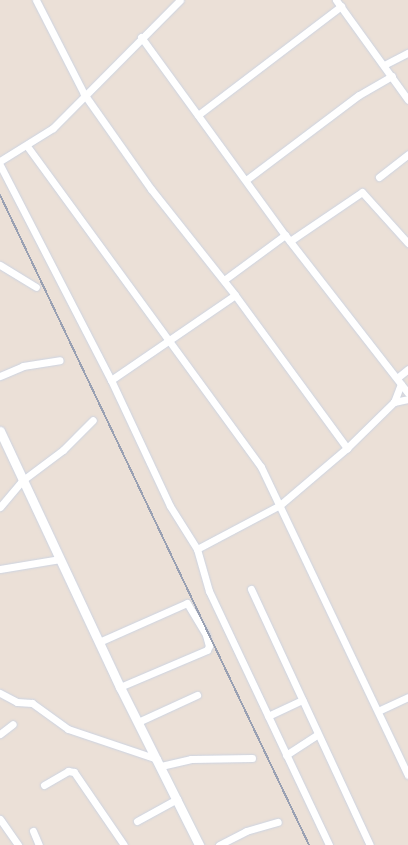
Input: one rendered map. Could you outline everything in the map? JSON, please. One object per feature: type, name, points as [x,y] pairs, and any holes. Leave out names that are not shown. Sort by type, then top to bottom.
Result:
[{"type":"street","points":[[36,0],[84,94],[151,189],[224,280],[347,448]]},
{"type":"street","points":[[0,160],[27,146],[53,128],[84,94],[180,0]]},
{"type":"street","points":[[198,115],[338,3],[408,100]]},
{"type":"street","points":[[141,37],[285,235],[408,393]]},
{"type":"street","points":[[384,65],[408,54]]},
{"type":"street","points":[[246,180],[359,95],[392,76]]},
{"type":"street","points":[[27,146],[256,460],[280,505],[408,775]]},
{"type":"street","points":[[379,176],[408,154]]},
{"type":"street","points":[[0,165],[111,380],[170,506],[197,549],[209,591],[329,845]]},
{"type":"street","points":[[290,241],[362,192],[408,243]]},
{"type":"street","points":[[224,280],[285,235]]},
{"type":"street","points":[[0,265],[36,287]]},
{"type":"street","points":[[111,380],[235,295]]},
{"type":"street","points":[[0,376],[23,366],[60,360]]},
{"type":"street","points":[[394,402],[399,381],[408,370]]},
{"type":"street","points":[[197,549],[280,505],[347,448],[394,402],[408,398]]},
{"type":"street","points":[[0,507],[23,480],[63,450],[93,420]]},
{"type":"street","points":[[0,431],[120,687],[199,845]]},
{"type":"street","points":[[0,569],[60,559]]},
{"type":"street","points":[[251,590],[370,845]]},
{"type":"street","points":[[99,642],[188,603],[206,635],[209,646],[207,650],[120,687]]},
{"type":"street","points":[[0,693],[17,702],[32,704],[68,729],[159,762],[191,759],[252,758]]},
{"type":"street","points":[[138,722],[197,695]]},
{"type":"street","points":[[378,711],[408,697]]},
{"type":"street","points":[[268,716],[302,700]]},
{"type":"street","points":[[0,734],[13,724]]},
{"type":"street","points":[[286,755],[318,734]]},
{"type":"street","points":[[44,784],[68,771],[74,772],[124,845]]},
{"type":"street","points":[[137,821],[177,799]]},
{"type":"street","points":[[0,820],[18,845]]},
{"type":"street","points":[[219,845],[246,831],[278,822]]},
{"type":"street","points":[[33,830],[39,845]]},
{"type":"railway","points":[[0,195],[309,845]]}]
